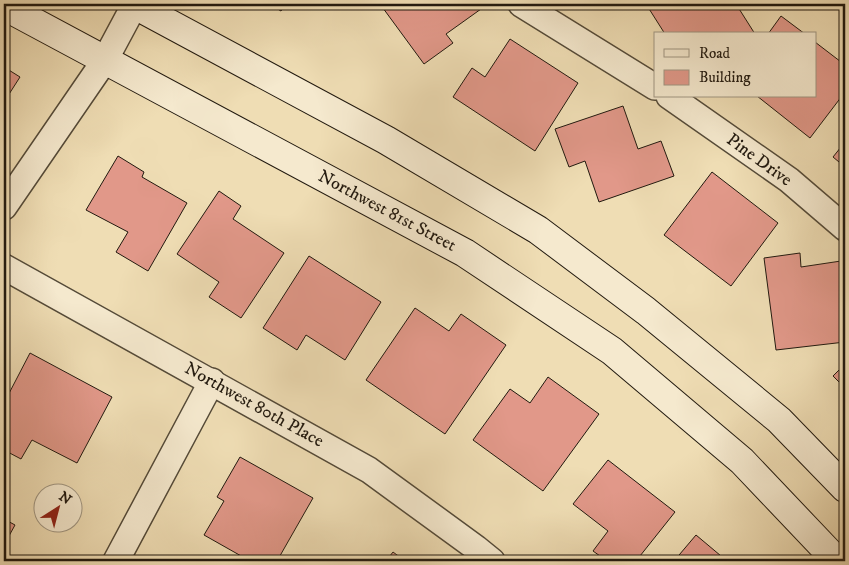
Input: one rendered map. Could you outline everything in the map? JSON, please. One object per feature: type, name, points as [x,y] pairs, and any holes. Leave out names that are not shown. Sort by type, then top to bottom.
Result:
[{"type":"street","points":[[4,207],[105,60],[134,4],[386,140],[538,230],[646,311],[779,420],[845,488]]},
{"type":"street","points":[[521,4],[654,86]]},
{"type":"street","name":"Northwest 81st Street","points":[[4,6],[465,253],[612,351],[742,461],[837,561]]},
{"type":"street","name":"Pine Drive","points":[[673,98],[789,180],[845,228]]},
{"type":"street","name":"Northwest 80th Place","points":[[4,266],[369,470],[492,561]]},
{"type":"street","points":[[116,561],[212,381]]},
{"type":"building","points":[[269,4],[286,4],[281,11]]},
{"type":"building","points":[[380,4],[477,4],[481,9],[446,34],[453,43],[424,64]]},
{"type":"building","points":[[646,4],[736,4],[754,32],[664,32]]},
{"type":"building","points":[[781,16],[802,32],[769,32]]},
{"type":"building","points":[[510,39],[578,83],[535,151],[453,97],[472,68],[485,77]]},
{"type":"building","points":[[816,43],[845,65],[845,92],[810,138],[760,98],[816,98]]},
{"type":"building","points":[[4,67],[20,77],[4,102]]},
{"type":"building","points":[[623,106],[638,149],[661,141],[674,176],[599,202],[585,161],[569,167],[555,129]]},
{"type":"building","points":[[845,142],[845,167],[833,157]]},
{"type":"building","points":[[118,156],[144,172],[142,177],[187,203],[148,271],[116,252],[128,232],[86,210]]},
{"type":"building","points":[[712,172],[778,223],[731,286],[664,235]]},
{"type":"building","points":[[219,191],[241,206],[233,219],[284,253],[241,318],[209,297],[219,282],[177,254]]},
{"type":"building","points":[[800,253],[801,267],[841,261],[845,297],[845,342],[776,350],[764,258]]},
{"type":"building","points":[[309,256],[381,302],[345,360],[306,335],[297,350],[263,328]]},
{"type":"building","points":[[415,308],[449,331],[461,314],[506,345],[445,434],[366,380]]},
{"type":"building","points":[[30,353],[112,397],[77,463],[32,440],[21,459],[4,450],[4,403]]},
{"type":"building","points":[[845,364],[845,388],[833,376]]},
{"type":"building","points":[[548,377],[599,414],[543,491],[473,440],[510,389],[530,403]]},
{"type":"building","points":[[240,457],[313,498],[277,561],[250,561],[204,535],[224,501],[217,497]]},
{"type":"building","points":[[608,460],[675,512],[636,561],[607,561],[593,551],[608,531],[573,504]]},
{"type":"building","points":[[4,519],[15,525],[4,545]]},
{"type":"building","points":[[696,535],[727,561],[674,561]]},
{"type":"building","points":[[393,552],[405,561],[386,561]]}]
